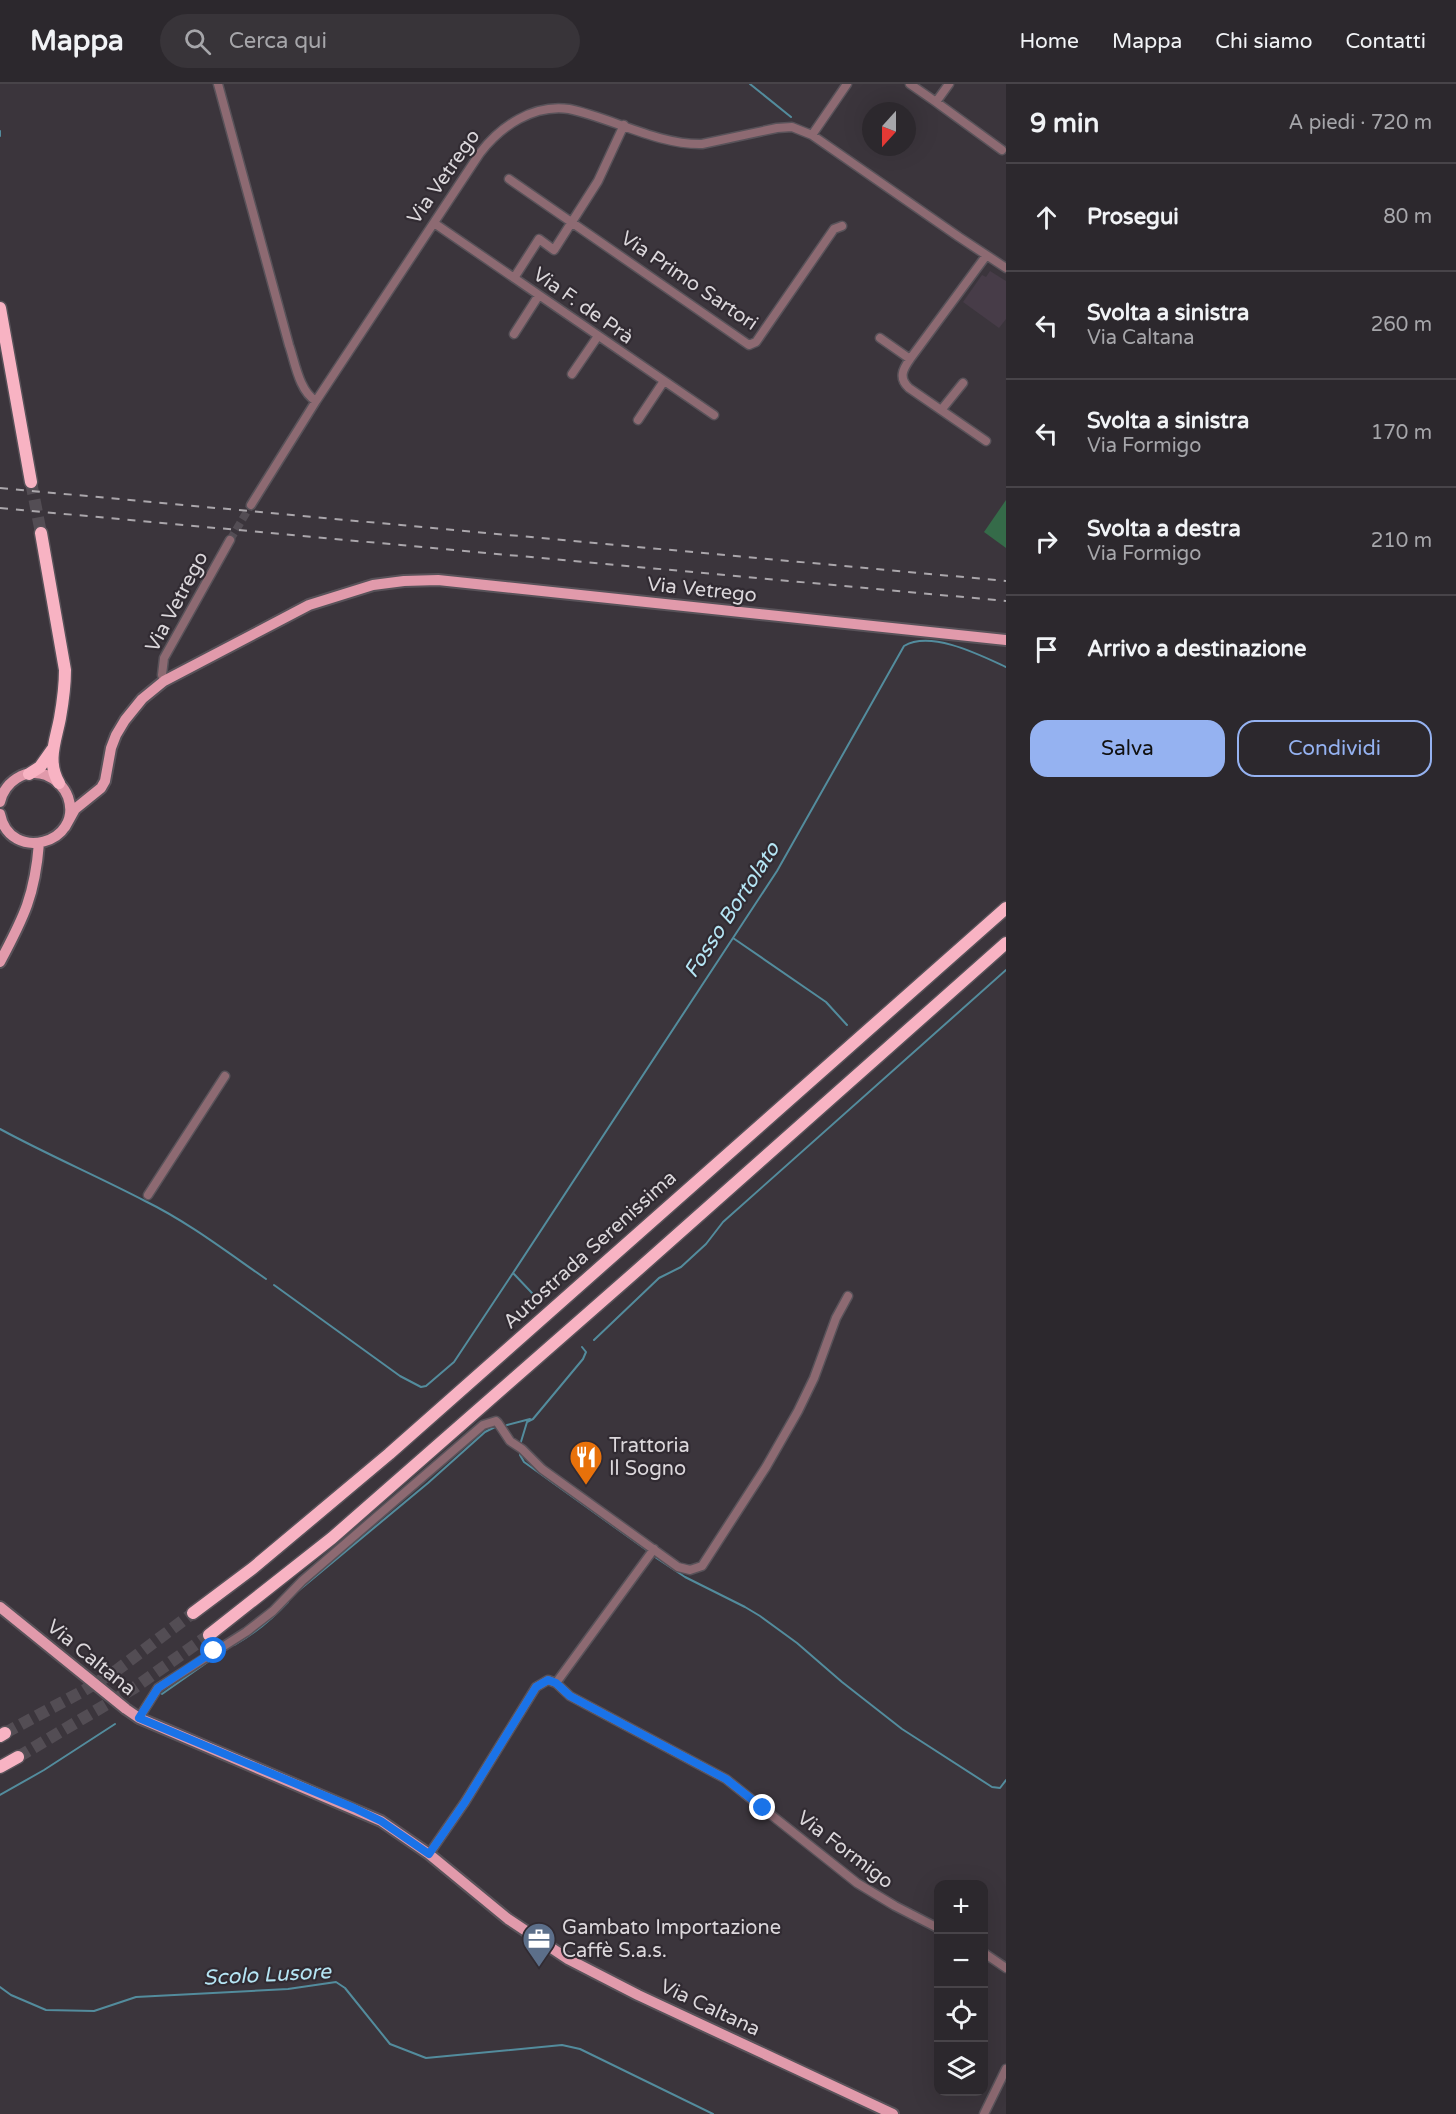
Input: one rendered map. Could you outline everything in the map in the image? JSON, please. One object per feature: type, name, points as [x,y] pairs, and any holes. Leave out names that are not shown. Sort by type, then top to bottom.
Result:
[{"type":"highway","points":[[0,308],[31,482]]},
{"type":"highway","points":[[41,533],[65,670],[65,690],[53,749],[52,768],[61,785]]},
{"type":"highway","points":[[29,774],[40,767],[53,749]]},
{"type":"highway","name":"Autostrada Serenissima","points":[[193,1614],[253,1568],[389,1454],[1006,908]]},
{"type":"highway","points":[[208,1635],[332,1538],[651,1259],[1006,943]]},
{"type":"highway","points":[[0,1767],[18,1757]]},
{"type":"main road","name":"Via Vetrego","points":[[39,843],[49,841],[58,835],[75,809],[105,781],[111,748],[125,720],[142,699],[164,681],[309,605],[373,585],[438,580],[1006,640]]},
{"type":"main road","points":[[0,802],[8,786],[14,780],[29,774],[42,774],[79,794],[94,793]]},
{"type":"main road","points":[[61,785],[69,802],[70,811],[65,827]]},
{"type":"main road","points":[[0,814],[4,825],[15,838],[30,843],[39,843],[32,895],[26,912],[0,962]]},
{"type":"main road","name":"Via Caltana","points":[[0,1607],[139,1718],[381,1821],[429,1854],[508,1919],[568,1959],[638,1995],[893,2114]]},
{"type":"street","points":[[218,84],[289,345],[303,384],[312,399],[316,401]]},
{"type":"street","points":[[812,135],[847,84]]},
{"type":"street","points":[[910,84],[1002,150]]},
{"type":"street","points":[[936,102],[949,84]]},
{"type":"street","name":"Via Vetrego","points":[[251,505],[316,401],[490,140],[504,128],[527,115],[544,109],[560,108],[579,111],[670,140],[691,144],[702,144],[777,128],[792,128],[812,135],[1006,268]]},
{"type":"street","points":[[514,278],[539,239],[554,250],[598,181],[624,125]]},
{"type":"street","name":"Via Primo Sartori","points":[[509,179],[749,345],[756,342],[834,229],[842,226]]},
{"type":"street","name":"Via F. de Prà","points":[[434,223],[714,415]]},
{"type":"street","points":[[986,255],[902,372],[903,382],[986,441]]},
{"type":"street","points":[[514,334],[539,295]]},
{"type":"street","points":[[572,374],[598,336]]},
{"type":"street","points":[[880,338],[910,359]]},
{"type":"street","points":[[638,420],[664,381]]},
{"type":"street","points":[[942,409],[963,383]]},
{"type":"street","name":"Via Vetrego","points":[[164,681],[162,675],[164,658],[230,540]]},
{"type":"street","points":[[148,1195],[225,1076]]},
{"type":"street","points":[[139,1718],[158,1688],[246,1632],[273,1611],[302,1581],[483,1425],[496,1421],[504,1435],[542,1470],[651,1553],[678,1567],[696,1570],[707,1561],[798,1411],[814,1378],[836,1318],[848,1296]]},
{"type":"street","points":[[429,1854],[465,1802],[536,1687],[548,1680],[556,1683],[651,1553]]},
{"type":"street","name":"Via Formigo","points":[[556,1683],[570,1696],[726,1779],[857,1883],[934,1925]]},
{"type":"street","points":[[988,1956],[1006,1968]]},
{"type":"street","points":[[984,2114],[1006,2069]]},
{"type":"shaded area","points":[[990,271],[1006,281],[1006,319],[999,328],[963,302],[982,275],[986,277]]},
{"type":"green space","points":[[1006,500],[1006,548],[984,532]]},
{"type":"waterway","points":[[750,84],[791,117]]},
{"type":"waterway","points":[[0,131],[0,136]]},
{"type":"waterway","name":"Fosso Bortolato","points":[[513,1273],[777,871],[904,646],[915,642],[941,642],[1006,667]]},
{"type":"waterway","points":[[733,938],[826,1002],[847,1025]]},
{"type":"waterway","name":"Fosso Bortolato","points":[[594,1340],[659,1278],[681,1267],[706,1244],[723,1222],[1006,970]]},
{"type":"waterway","points":[[0,1129],[177,1218],[266,1279]]},
{"type":"waterway","points":[[274,1285],[400,1376],[421,1387],[426,1386],[454,1362],[513,1273],[532,1293]]},
{"type":"waterway","points":[[520,1445],[527,1422],[533,1419],[583,1359],[586,1352],[582,1347]]},
{"type":"waterway","points":[[507,1425],[530,1419]]},
{"type":"waterway","points":[[298,1591],[428,1483],[485,1432],[495,1427]]},
{"type":"waterway","points":[[520,1451],[524,1462],[648,1551]]},
{"type":"waterway","points":[[652,1555],[685,1577],[760,1616],[797,1643],[902,1729],[992,1787],[1000,1788],[1006,1780]]},
{"type":"waterway","points":[[234,1645],[262,1626],[288,1602]]},
{"type":"waterway","points":[[162,1694],[219,1654]]},
{"type":"waterway","points":[[0,1795],[44,1770],[115,1724]]},
{"type":"waterway","name":"Scolo Lusore","points":[[0,1987],[11,1995],[46,2010],[94,2011],[136,1997],[288,1989],[336,1982],[345,1988],[390,2044],[426,2058],[562,2045],[580,2049],[713,2114]]},
{"type":"tunnel","points":[[31,482],[41,533]]},
{"type":"tunnel","points":[[230,540],[251,505]]},
{"type":"tunnel","points":[[5,1733],[117,1670],[193,1613]]},
{"type":"tunnel","points":[[18,1757],[134,1688],[209,1635]]},
{"type":"railway","points":[[0,488],[1006,581]]},
{"type":"railway","points":[[0,508],[1006,601]]},
{"type":"place","name":"Trattoria Il Sogno","points":[[586,1486]]},
{"type":"place","name":"Gambato Importazione Caffè S.a.s.","points":[[539,1968]]},
{"type":"route","points":[[214,1651],[158,1688],[139,1718],[354,1808],[381,1821],[429,1854],[465,1802],[536,1687],[548,1680],[556,1683],[570,1696],[726,1779],[763,1808]]}]
